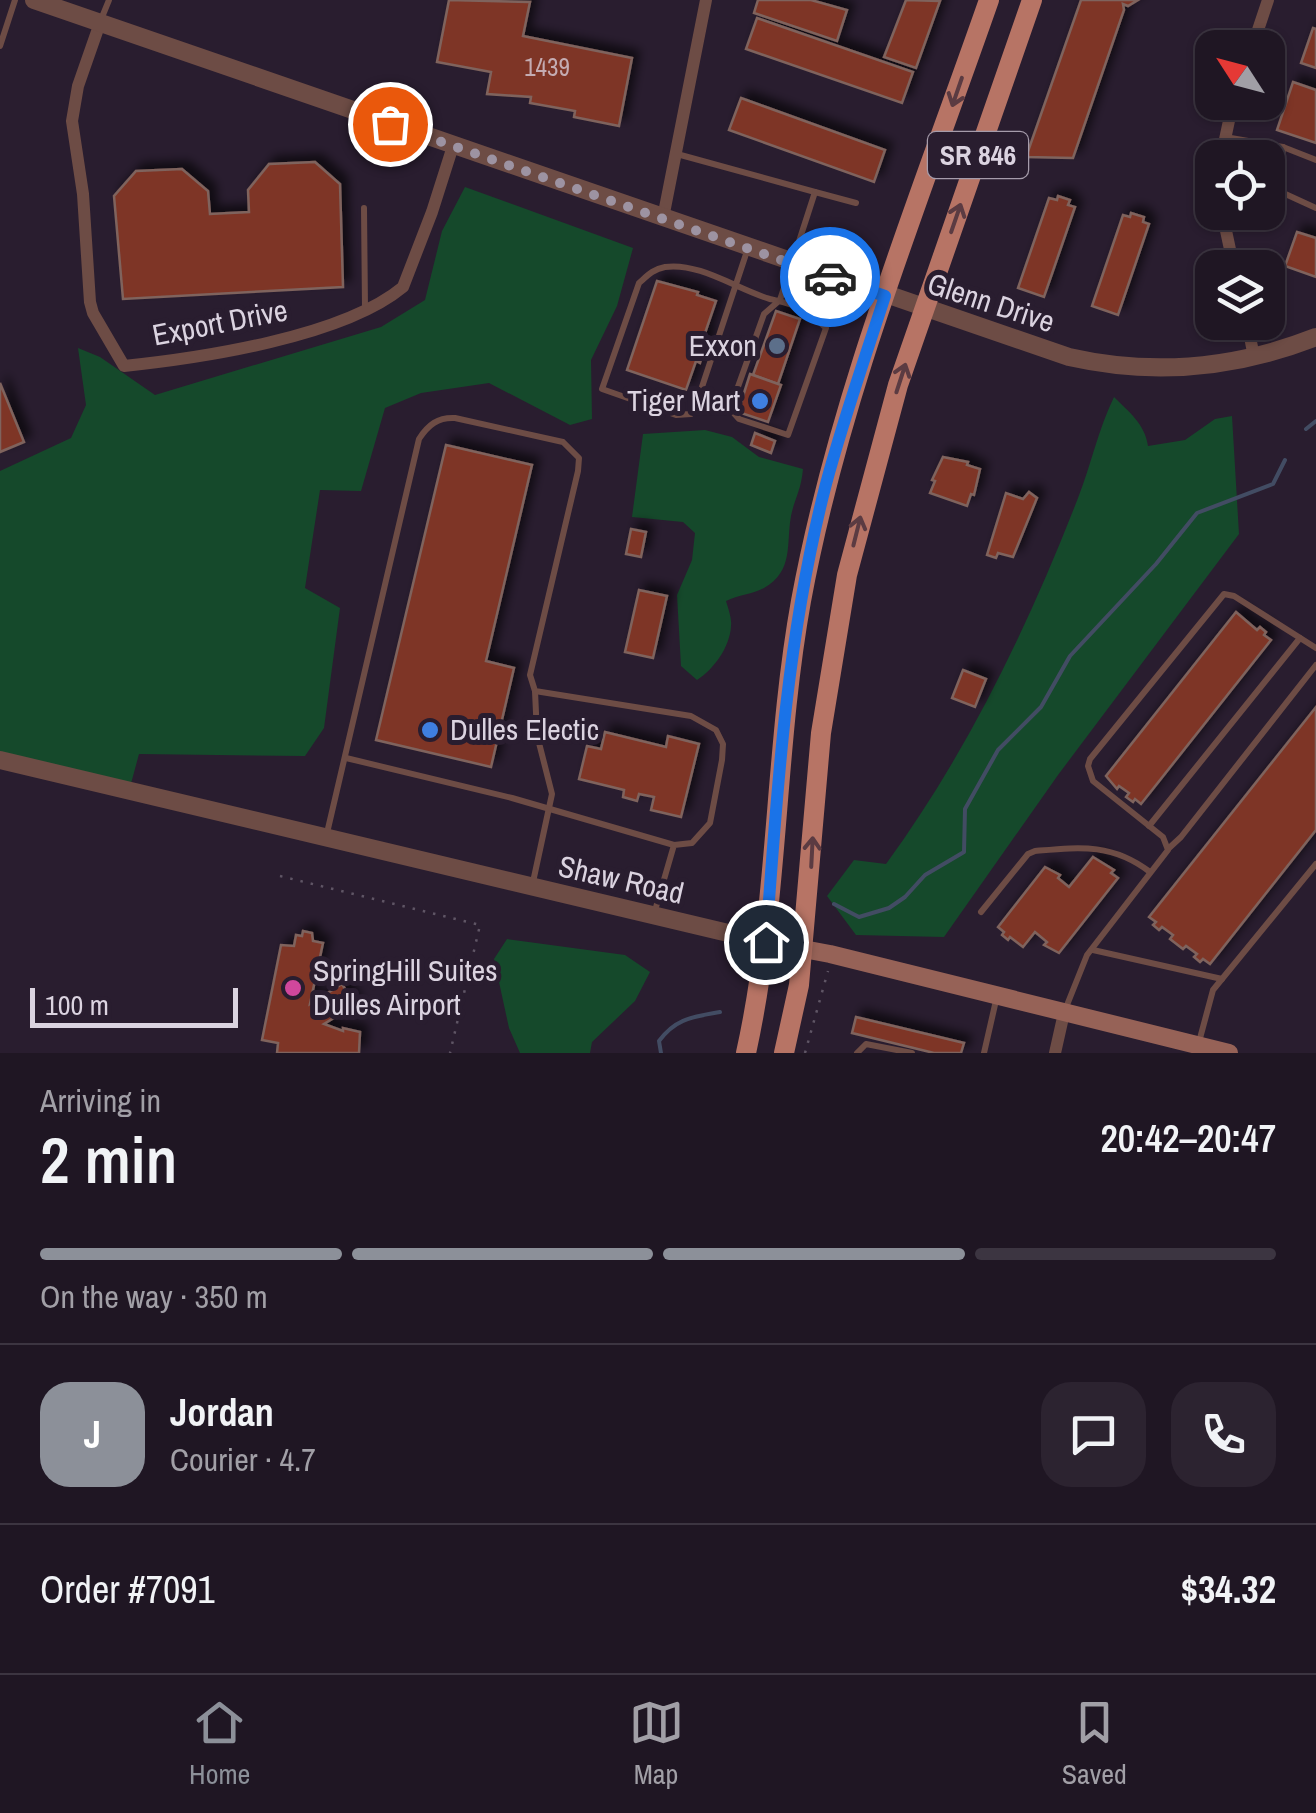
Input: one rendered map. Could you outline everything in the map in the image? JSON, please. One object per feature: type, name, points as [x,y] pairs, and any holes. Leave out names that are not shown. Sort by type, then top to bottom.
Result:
[{"type":"main road","name":"SR 846","points":[[746,1053],[766,942],[781,739],[802,598],[826,485],[885,296],[989,0]]},
{"type":"main road","name":"SR 846","points":[[784,1053],[796,1009],[804,950],[821,733],[847,576],[882,437],[1032,0]]},
{"type":"main road","name":"Shaw Road","points":[[766,942],[998,994],[1064,1014],[1229,1053]]},
{"type":"street","name":"Glenn Drive","points":[[34,0],[1027,345],[1100,364],[1190,367],[1254,356],[1316,337]]},
{"type":"street","points":[[663,218],[706,0]]},
{"type":"street","points":[[1258,30],[1268,0]]},
{"type":"street","name":"Export Drive","points":[[100,23],[78,86],[72,121],[83,194],[92,313],[124,366],[183,360],[298,335],[365,309],[402,286],[453,146]]},
{"type":"street","points":[[1224,140],[1228,120]]},
{"type":"street","points":[[1250,340],[1254,356]]},
{"type":"street","name":"Shaw Road","points":[[0,760],[766,942]]},
{"type":"street","points":[[1055,1053],[1064,1014]]},
{"type":"lane","points":[[0,46],[16,0]]},
{"type":"lane","points":[[100,23],[109,0]]},
{"type":"lane","points":[[1224,136],[1245,140]]},
{"type":"lane","points":[[1285,148],[1316,160]]},
{"type":"lane","points":[[677,154],[856,203]]},
{"type":"lane","points":[[748,248],[736,285],[690,414],[676,416],[602,389],[639,284],[650,272],[663,267],[687,269],[736,285],[780,300],[807,312],[826,328],[788,435],[739,419],[730,409],[764,314],[780,300],[815,192]]},
{"type":"lane","points":[[1285,194],[1316,208]]},
{"type":"lane","points":[[364,208],[365,309]]},
{"type":"lane","points":[[326,838],[425,430],[438,420],[456,418],[563,442],[579,458],[530,675],[536,691],[537,736],[552,794],[532,888]]},
{"type":"lane","points":[[1168,850],[1163,837],[1093,780],[1090,760],[1224,594],[1234,596],[1316,648]]},
{"type":"lane","points":[[1150,826],[1300,638]]},
{"type":"lane","points":[[1064,1014],[1092,950],[1316,665]]},
{"type":"lane","points":[[346,758],[674,845],[692,844],[710,823],[722,760],[720,736],[708,724],[691,716],[536,691]]},
{"type":"lane","points":[[653,915],[674,845]]},
{"type":"lane","points":[[981,912],[1028,854],[1035,851],[1084,847],[1108,851],[1126,855],[1150,872]]},
{"type":"lane","points":[[1198,1044],[1208,1001],[1316,864]]},
{"type":"lane","points":[[1092,950],[1223,980]]},
{"type":"lane","points":[[984,1053],[998,994]]},
{"type":"lane","points":[[857,1053],[866,1044],[912,1053]]},
{"type":"path","points":[[280,876],[480,925],[450,1053]]},
{"type":"path","points":[[805,1053],[825,989],[830,954]]},
{"type":"green space","points":[[465,187],[633,248],[617,306],[591,360],[592,419],[570,425],[489,383],[421,393],[385,408],[361,491],[320,490],[305,588],[340,608],[324,728],[305,756],[139,754],[129,791],[0,760],[0,471],[71,438],[86,405],[78,348],[100,357],[155,395],[381,327],[425,300],[442,231]]},
{"type":"green space","points":[[1114,397],[1140,425],[1148,446],[1185,440],[1215,419],[1232,416],[1239,534],[1058,775],[944,937],[856,935],[827,896],[854,860],[886,864],[969,733],[1038,594]]},
{"type":"green space","points":[[705,430],[732,437],[759,457],[803,469],[780,574],[764,588],[726,601],[731,623],[728,642],[715,664],[697,680],[681,666],[677,595],[692,560],[695,533],[683,522],[632,517],[643,434]]},
{"type":"green space","points":[[507,939],[625,955],[650,972],[635,1001],[592,1042],[590,1053],[520,1053],[509,1028],[494,959]]},
{"type":"building","points":[[449,0],[530,2],[523,36],[632,58],[619,126],[574,117],[575,111],[530,103],[531,97],[487,94],[491,72],[437,62]]},
{"type":"building","points":[[758,0],[811,0],[847,10],[837,41],[754,13]]},
{"type":"building","points":[[906,0],[940,1],[916,68],[884,57]]},
{"type":"building","points":[[1081,0],[1138,0],[1128,6],[1123,4],[1073,158],[1026,157]]},
{"type":"building","points":[[757,18],[913,72],[902,103],[746,49]]},
{"type":"building","points":[[1313,28],[1316,29],[1316,68],[1301,63]]},
{"type":"building","points":[[1293,82],[1316,90],[1316,143],[1277,130],[1280,120],[1285,120]]},
{"type":"building","points":[[741,98],[885,150],[874,182],[729,130]]},
{"type":"building","points":[[315,162],[340,184],[343,287],[123,299],[114,196],[136,171],[182,169],[208,191],[210,214],[249,212],[248,190],[269,164]]},
{"type":"building","points":[[1058,196],[1070,200],[1068,205],[1075,207],[1044,297],[1018,288],[1049,198],[1057,200]]},
{"type":"building","points":[[1131,213],[1144,217],[1143,222],[1149,224],[1118,315],[1092,306],[1123,215],[1130,217]]},
{"type":"building","points":[[1297,232],[1316,238],[1316,277],[1285,266]]},
{"type":"building","points":[[657,281],[716,301],[700,363],[696,361],[686,390],[627,370]]},
{"type":"building","points":[[776,311],[800,319],[778,384],[753,375]]},
{"type":"building","name":"Tiger Mart","points":[[750,374],[781,385],[768,422],[738,412]]},
{"type":"building","points":[[0,383],[24,442],[0,452]]},
{"type":"building","points":[[755,433],[775,441],[771,453],[751,445]]},
{"type":"building","points":[[446,445],[532,465],[486,661],[514,668],[491,767],[376,740]]},
{"type":"building","points":[[943,457],[980,469],[967,506],[930,493]]},
{"type":"building","points":[[1029,492],[1037,498],[1013,557],[987,555],[1006,493],[1023,499]]},
{"type":"building","points":[[631,529],[646,532],[641,557],[626,554]]},
{"type":"building","points":[[639,590],[667,596],[653,658],[625,652]]},
{"type":"building","points":[[1236,612],[1257,630],[1260,627],[1271,640],[1141,804],[1135,799],[1133,802],[1126,797],[1129,793],[1119,786],[1117,789],[1106,776]]},
{"type":"building","points":[[963,670],[986,679],[975,707],[952,698]]},
{"type":"building","points":[[1316,707],[1316,830],[1210,964],[1203,959],[1200,962],[1194,957],[1197,954],[1170,939],[1173,935],[1162,927],[1159,930],[1149,917]]},
{"type":"building","points":[[605,732],[666,747],[668,736],[699,744],[681,817],[651,810],[654,797],[639,794],[637,801],[623,797],[624,790],[579,779],[587,746],[601,749]]},
{"type":"building","points":[[1093,857],[1114,870],[1111,873],[1118,878],[1059,953],[1044,945],[1047,942],[1035,932],[1023,947],[1002,935],[1004,932],[998,927],[1045,867],[1060,875],[1058,878],[1069,887]]},
{"type":"building","name":"SpringHill Suites Dulles Airport","points":[[303,931],[312,933],[313,941],[323,943],[310,1004],[342,984],[355,1005],[324,1024],[360,1032],[359,1053],[277,1053],[278,1043],[262,1040],[281,945],[294,946],[296,935],[302,936]]},
{"type":"building","points":[[856,1017],[964,1043],[961,1053],[934,1053],[852,1033]]},
{"type":"waterway","points":[[1306,429],[1316,421]]},
{"type":"waterway","points":[[834,904],[859,917],[889,908],[925,875],[964,852],[965,809],[998,750],[1041,707],[1070,656],[1156,564],[1197,513],[1273,484],[1285,460]]},
{"type":"waterway","points":[[661,1053],[659,1041],[672,1027],[693,1017],[720,1012]]},
{"type":"way so far","points":[[390,124],[830,277]]},
{"type":"place","name":"Exxon","points":[[777,346]]},
{"type":"place","name":"Tiger Mart","points":[[760,401]]},
{"type":"place","name":"Dulles Electic","points":[[430,730]]},
{"type":"place","name":"SpringHill Suites Dulles Airport","points":[[293,988]]},
{"type":"route","points":[[766,942],[781,739],[802,598],[826,485],[885,296],[830,277]]}]
